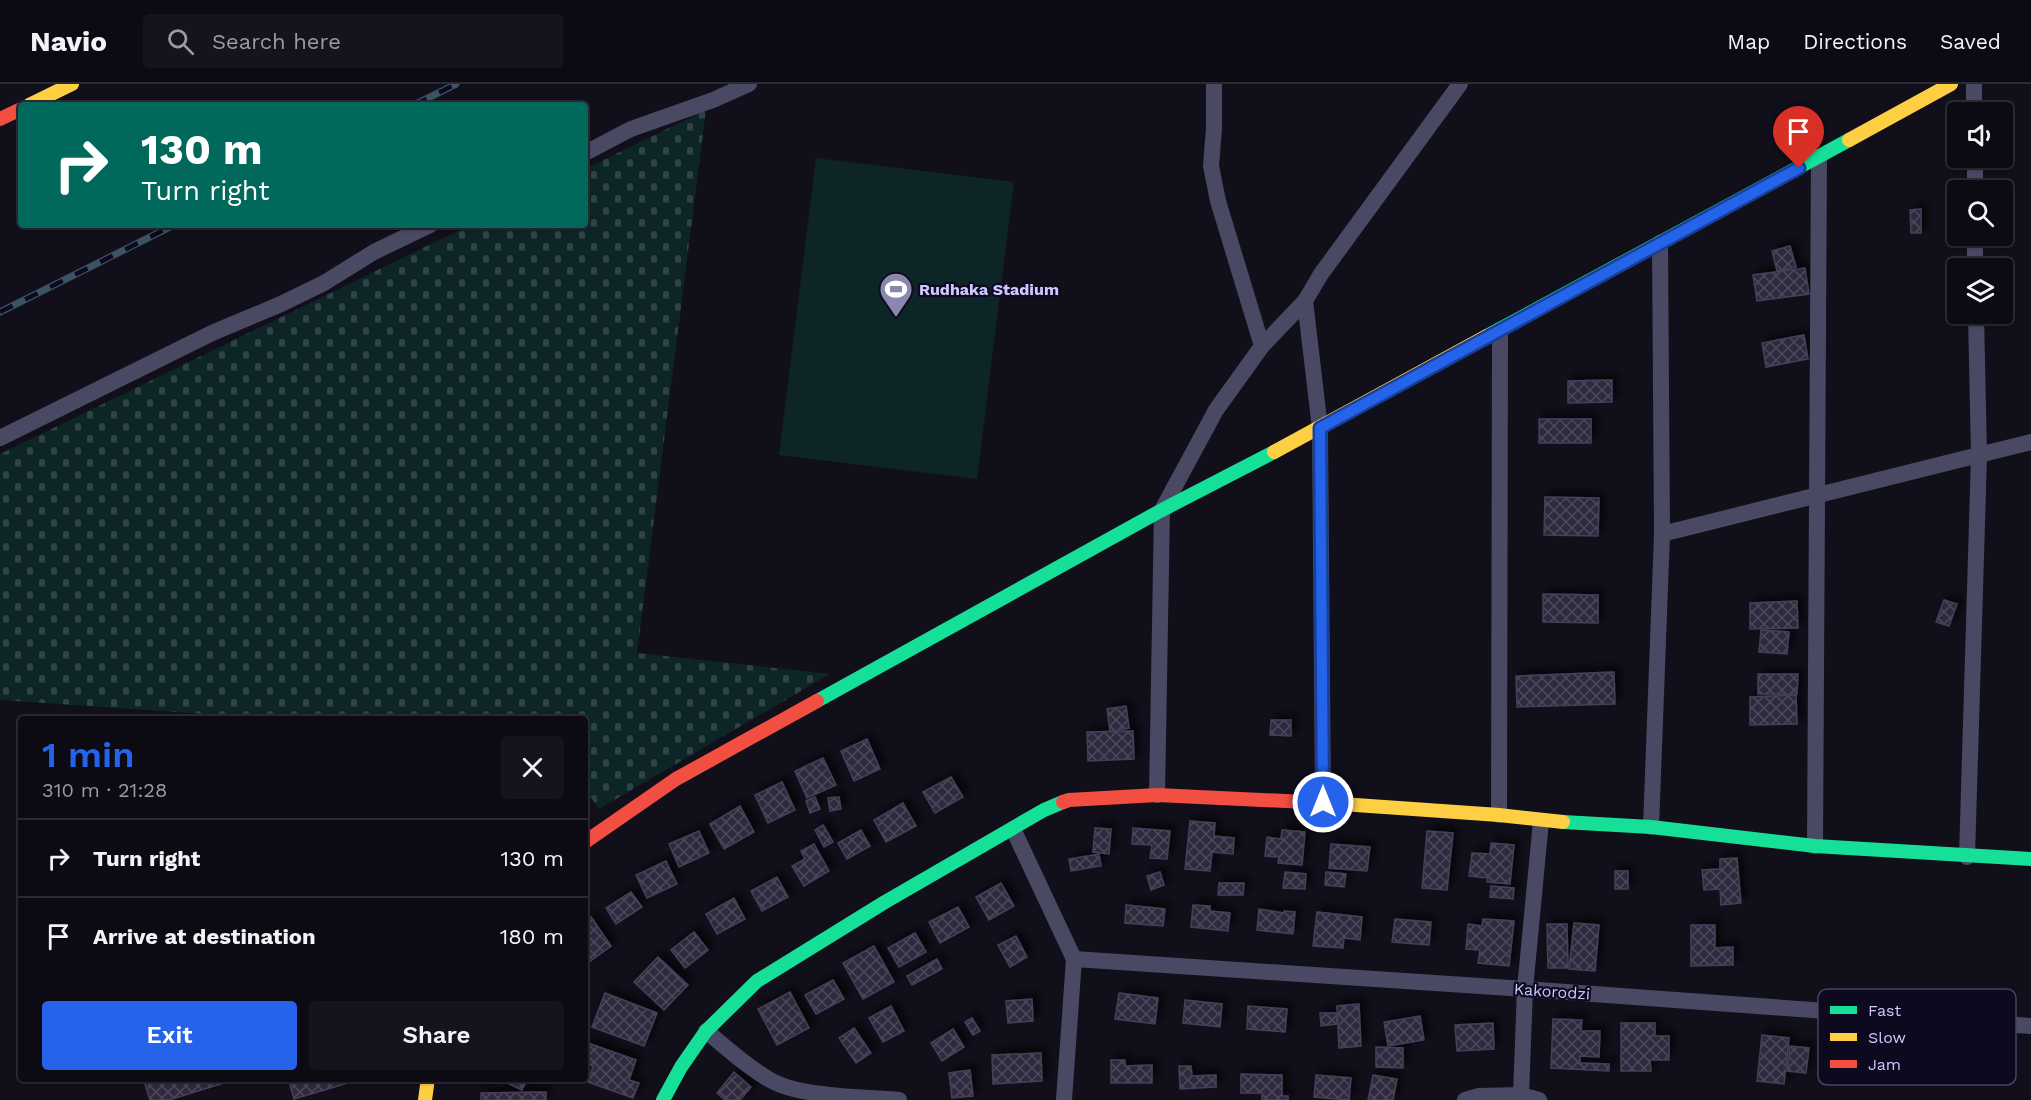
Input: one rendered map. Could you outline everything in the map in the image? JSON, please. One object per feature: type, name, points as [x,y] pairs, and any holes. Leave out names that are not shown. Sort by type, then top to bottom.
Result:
[{"type":"main road","points":[[35,102],[72,84]]},
{"type":"main road","points":[[588,840],[676,779],[1162,510],[1320,428],[1951,84]]},
{"type":"main road","points":[[0,119],[18,110]]},
{"type":"main road","points":[[663,1100],[681,1067],[706,1031],[757,981],[885,902],[1044,810],[1069,800],[1157,795],[1323,802],[1499,815],[1541,821],[1650,827],[1815,846],[1967,857],[2031,859]]},
{"type":"main road","points":[[425,1100],[427,1082]]},
{"type":"street","points":[[588,151],[631,129],[713,100],[748,84]]},
{"type":"street","points":[[1214,84],[1211,166],[1218,201],[1262,346]]},
{"type":"street","points":[[1157,795],[1162,510],[1216,410],[1262,346],[1305,301],[1321,274],[1460,84]]},
{"type":"street","points":[[1974,84],[1974,102]]},
{"type":"street","points":[[1815,846],[1819,157]]},
{"type":"street","points":[[0,438],[212,333],[324,283],[374,252],[424,228]]},
{"type":"street","points":[[1650,827],[1662,534],[1660,243]]},
{"type":"street","points":[[1305,301],[1320,428],[1323,802]]},
{"type":"street","points":[[1967,857],[1979,456],[1976,324]]},
{"type":"street","points":[[1499,815],[1500,330]]},
{"type":"street","points":[[1662,534],[2031,442]]},
{"type":"street","points":[[1521,1095],[1525,988],[1541,821]]},
{"type":"street","points":[[1013,829],[1074,959],[1064,1100]]},
{"type":"street","name":"Kakorodzi","points":[[1074,959],[1525,988],[1818,1010]]},
{"type":"street","name":"Kakorodzi","points":[[2016,1025],[2031,1026]]},
{"type":"street","points":[[706,1031],[773,1082],[800,1091],[899,1100]]},
{"type":"street","points":[[1465,1100],[1479,1096],[1521,1095],[1539,1100]]},
{"type":"green space","points":[[706,110],[637,653],[830,674],[599,809],[588,793],[588,716],[234,716],[0,700],[0,454],[464,228],[588,228],[588,168]]},
{"type":"green space","name":"Rudhaka Stadium","points":[[816,158],[1014,182],[977,479],[779,455]]},
{"type":"building","points":[[1921,209],[1921,233],[1911,233],[1910,210]]},
{"type":"building","points":[[1790,246],[1796,267],[1777,271],[1772,251]]},
{"type":"building","points":[[1805,268],[1809,294],[1757,301],[1753,275]]},
{"type":"building","points":[[1804,335],[1808,359],[1766,367],[1762,343]]},
{"type":"building","points":[[1612,380],[1612,402],[1568,403],[1568,381]]},
{"type":"building","points":[[1539,419],[1591,419],[1591,443],[1539,443]]},
{"type":"building","points":[[1545,497],[1599,498],[1598,536],[1544,535]]},
{"type":"building","points":[[1543,594],[1598,595],[1598,623],[1543,622]]},
{"type":"building","points":[[1944,600],[1957,604],[1949,626],[1936,622]]},
{"type":"building","points":[[1797,601],[1798,628],[1750,629],[1750,603]]},
{"type":"building","points":[[1761,630],[1789,632],[1787,654],[1759,652]]},
{"type":"building","points":[[1614,672],[1615,704],[1517,707],[1516,676]]},
{"type":"building","points":[[1758,674],[1798,674],[1797,694],[1758,694]]},
{"type":"building","points":[[1796,695],[1797,724],[1750,725],[1750,697]]},
{"type":"building","points":[[1126,706],[1129,728],[1110,731],[1107,709]]},
{"type":"building","points":[[1271,720],[1291,720],[1291,736],[1270,735]]},
{"type":"building","points":[[1133,731],[1134,759],[1088,761],[1087,732]]},
{"type":"building","points":[[867,739],[880,769],[854,781],[841,751]]},
{"type":"building","points":[[823,758],[836,785],[807,798],[795,771]]},
{"type":"building","points":[[951,777],[963,797],[935,813],[923,792]]},
{"type":"building","points":[[782,782],[795,810],[768,823],[755,795]]},
{"type":"building","points":[[815,797],[820,809],[810,813],[806,801]]},
{"type":"building","points":[[839,797],[841,809],[830,811],[828,798]]},
{"type":"building","points":[[903,803],[916,826],[886,842],[874,820]]},
{"type":"building","points":[[740,806],[754,832],[724,849],[710,824]]},
{"type":"building","points":[[1190,821],[1215,823],[1214,836],[1234,838],[1233,854],[1212,852],[1210,871],[1185,869]]},
{"type":"building","points":[[823,825],[833,842],[824,847],[815,830]]},
{"type":"building","points":[[1095,828],[1111,829],[1109,854],[1093,852]]},
{"type":"building","points":[[1133,828],[1170,831],[1167,859],[1150,858],[1152,845],[1132,844]]},
{"type":"building","points":[[861,830],[870,846],[847,859],[838,843]]},
{"type":"building","points":[[1282,830],[1305,832],[1302,865],[1278,863],[1279,857],[1265,856],[1267,837],[1281,839]]},
{"type":"building","points":[[699,831],[709,853],[679,867],[669,844]]},
{"type":"building","points":[[1427,831],[1453,833],[1447,890],[1422,888]]},
{"type":"building","points":[[1491,843],[1514,845],[1510,884],[1487,882],[1488,878],[1469,876],[1472,853],[1490,854]]},
{"type":"building","points":[[814,844],[829,871],[804,886],[792,866],[805,859],[801,851]]},
{"type":"building","points":[[1331,844],[1370,847],[1367,871],[1329,868]]},
{"type":"building","points":[[1099,854],[1101,866],[1071,871],[1069,859]]},
{"type":"building","points":[[1737,858],[1741,903],[1721,905],[1720,889],[1704,890],[1702,870],[1720,869],[1720,859]]},
{"type":"building","points":[[666,861],[677,884],[647,898],[636,875]]},
{"type":"building","points":[[1615,871],[1628,871],[1628,889],[1615,889]]},
{"type":"building","points":[[1160,872],[1164,885],[1151,890],[1147,876]]},
{"type":"building","points":[[1285,872],[1306,874],[1305,889],[1283,888]]},
{"type":"building","points":[[1326,872],[1346,874],[1344,887],[1325,885]]},
{"type":"building","points":[[777,877],[788,897],[762,911],[751,891]]},
{"type":"building","points":[[1001,883],[1014,906],[989,920],[976,897]]},
{"type":"building","points":[[1219,883],[1244,883],[1243,895],[1218,895]]},
{"type":"building","points":[[1491,886],[1514,888],[1513,899],[1490,897]]},
{"type":"building","points":[[631,892],[642,907],[616,924],[606,908]]},
{"type":"building","points":[[734,898],[745,919],[717,934],[706,914]]},
{"type":"building","points":[[1126,905],[1165,909],[1163,926],[1125,923]]},
{"type":"building","points":[[1193,905],[1210,906],[1210,911],[1230,913],[1228,931],[1191,927]]},
{"type":"building","points":[[958,907],[969,927],[940,943],[929,922]]},
{"type":"building","points":[[1259,909],[1284,913],[1284,911],[1295,912],[1293,934],[1257,930]]},
{"type":"building","points":[[1317,912],[1362,917],[1360,940],[1344,938],[1343,948],[1313,946]]},
{"type":"building","points":[[591,917],[611,946],[588,963],[588,920]]},
{"type":"building","points":[[1395,919],[1431,922],[1429,945],[1392,942]]},
{"type":"building","points":[[1483,919],[1514,921],[1509,966],[1478,963],[1480,950],[1466,949],[1468,924],[1482,926]]},
{"type":"building","points":[[1574,923],[1599,925],[1595,971],[1569,969]]},
{"type":"building","points":[[1547,924],[1567,924],[1568,968],[1548,968]]},
{"type":"building","points":[[1691,925],[1715,925],[1715,948],[1733,947],[1733,965],[1691,966]]},
{"type":"building","points":[[694,932],[708,950],[685,968],[671,950]]},
{"type":"building","points":[[915,933],[926,952],[899,967],[888,948]]},
{"type":"building","points":[[1016,936],[1027,957],[1010,967],[998,945]]},
{"type":"building","points":[[874,946],[894,982],[863,999],[843,963]]},
{"type":"building","points":[[658,957],[688,985],[664,1010],[634,982]]},
{"type":"building","points":[[937,959],[942,969],[912,985],[907,976]]},
{"type":"building","points":[[833,980],[844,999],[816,1014],[805,995]]},
{"type":"building","points":[[790,992],[809,1028],[777,1045],[758,1009]]},
{"type":"building","points":[[605,993],[657,1013],[644,1046],[592,1027]]},
{"type":"building","points":[[1119,993],[1158,998],[1155,1024],[1115,1019]]},
{"type":"building","points":[[1032,999],[1033,1021],[1008,1023],[1006,1001]]},
{"type":"building","points":[[1185,1000],[1222,1004],[1220,1027],[1183,1023]]},
{"type":"building","points":[[1359,1004],[1361,1046],[1339,1048],[1337,1006]]},
{"type":"building","points":[[891,1006],[904,1031],[883,1042],[869,1018]]},
{"type":"building","points":[[1248,1006],[1287,1009],[1285,1032],[1247,1029]]},
{"type":"building","points":[[1320,1013],[1336,1013],[1337,1024],[1321,1026]]},
{"type":"building","points":[[1420,1016],[1424,1040],[1388,1046],[1384,1022]]},
{"type":"building","points":[[972,1018],[980,1031],[973,1035],[965,1022]]},
{"type":"building","points":[[1553,1019],[1582,1020],[1581,1031],[1600,1031],[1599,1057],[1580,1056],[1580,1063],[1609,1064],[1609,1071],[1551,1068]]},
{"type":"building","points":[[1493,1023],[1494,1049],[1457,1051],[1455,1025]]},
{"type":"building","points":[[1621,1023],[1655,1023],[1655,1036],[1669,1036],[1669,1060],[1650,1060],[1651,1071],[1621,1071]]},
{"type":"building","points":[[854,1028],[871,1053],[856,1063],[839,1038]]},
{"type":"building","points":[[953,1029],[964,1047],[942,1061],[931,1043]]},
{"type":"building","points":[[1762,1035],[1789,1038],[1784,1084],[1757,1081]]},
{"type":"building","points":[[588,1043],[636,1060],[629,1080],[639,1083],[633,1098],[588,1082],[593,1066],[588,1064]]},
{"type":"building","points":[[1790,1046],[1809,1048],[1806,1073],[1787,1071]]},
{"type":"building","points":[[1376,1047],[1403,1048],[1403,1068],[1376,1067]]},
{"type":"building","points":[[1041,1053],[1042,1081],[993,1084],[992,1055]]},
{"type":"building","points":[[1111,1060],[1125,1060],[1125,1066],[1152,1065],[1152,1083],[1111,1083]]},
{"type":"building","points":[[1179,1066],[1191,1066],[1192,1076],[1216,1075],[1216,1087],[1180,1089]]},
{"type":"building","points":[[970,1070],[973,1096],[952,1098],[949,1073]]},
{"type":"building","points":[[734,1072],[751,1087],[740,1100],[725,1100],[717,1093]]},
{"type":"building","points":[[1241,1074],[1282,1075],[1282,1096],[1288,1096],[1288,1100],[1262,1100],[1262,1093],[1241,1093]]},
{"type":"building","points":[[1316,1075],[1351,1078],[1349,1100],[1314,1097]]},
{"type":"building","points":[[1373,1075],[1397,1079],[1393,1100],[1368,1100]]},
{"type":"building","points":[[144,1082],[227,1082],[169,1100],[150,1100]]},
{"type":"building","points":[[289,1082],[348,1082],[348,1083],[294,1099]]},
{"type":"building","points":[[505,1082],[526,1082],[522,1090]]},
{"type":"building","points":[[546,1092],[546,1100],[481,1100],[481,1093]]},
{"type":"railway","points":[[420,102],[456,84]]},
{"type":"railway","points":[[0,312],[168,228]]},
{"type":"traffic: fast","points":[[1487,336],[1849,140]]},
{"type":"traffic: fast","points":[[817,701],[1162,510],[1274,452]]},
{"type":"traffic: fast","points":[[663,1100],[681,1067],[706,1031],[757,981],[885,902],[1044,810],[1063,802]]},
{"type":"traffic: fast","points":[[1563,822],[1651,827],[1815,846],[2031,859]]},
{"type":"traffic: slow","points":[[35,102],[72,84]]},
{"type":"traffic: slow","points":[[1849,140],[1951,84]]},
{"type":"traffic: slow","points":[[1274,452],[1487,336]]},
{"type":"traffic: slow","points":[[1327,803],[1499,815],[1563,822]]},
{"type":"traffic: slow","points":[[425,1100],[427,1082]]},
{"type":"traffic: jam","points":[[0,119],[18,110]]},
{"type":"traffic: jam","points":[[588,840],[676,779],[817,701]]},
{"type":"traffic: jam","points":[[1063,802],[1157,795],[1327,803]]},
{"type":"place","name":"Rudhaka Stadium","points":[[896,318]]},
{"type":"route","points":[[1323,802],[1320,428],[1799,168]]}]
